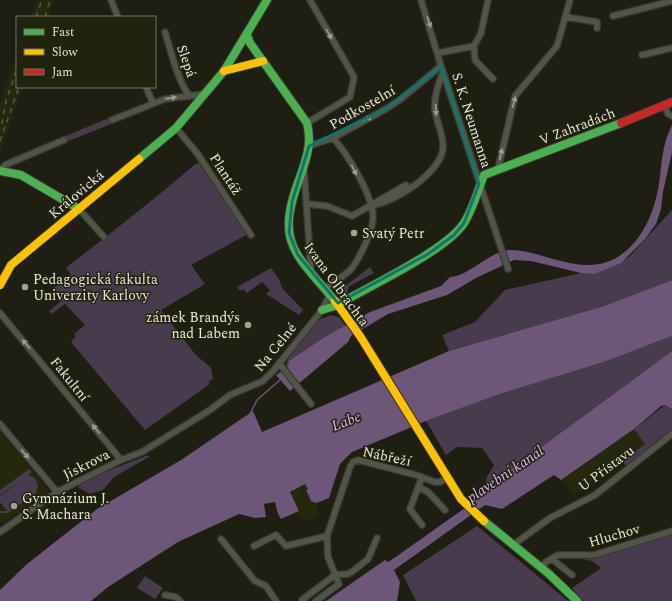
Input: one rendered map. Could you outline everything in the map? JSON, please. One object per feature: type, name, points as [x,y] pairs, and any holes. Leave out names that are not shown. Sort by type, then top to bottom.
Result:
[{"type":"main road","points":[[246,35],[267,0]]},
{"type":"main road","name":"Ivana Olbrachta","points":[[246,35],[307,123],[310,136],[309,146],[292,202],[289,233],[298,255],[338,303],[349,319],[464,502],[542,568],[577,601]]},
{"type":"main road","name":"Královická","points":[[0,285],[3,273],[15,262],[176,128],[224,71],[246,35]]},
{"type":"main road","points":[[224,71],[263,61]]},
{"type":"main road","name":"V Zahradách","points":[[480,184],[484,175],[498,169],[594,134],[672,102]]},
{"type":"main road","points":[[0,171],[21,175],[79,209]]},
{"type":"main road","points":[[322,310],[338,303],[428,254],[454,235],[464,223],[480,184]]},
{"type":"street","points":[[111,0],[118,16]]},
{"type":"street","points":[[307,123],[350,97],[354,77],[310,0]]},
{"type":"street","name":"S. K. Neumanna","points":[[421,0],[442,69],[508,269]]},
{"type":"street","points":[[488,0],[481,33],[474,46],[475,60],[493,79]]},
{"type":"street","points":[[498,169],[515,96],[557,46],[570,0]]},
{"type":"street","points":[[613,16],[672,1]]},
{"type":"street","points":[[566,17],[598,22],[597,28]]},
{"type":"street","name":"Slepá","points":[[165,32],[186,92],[190,96]]},
{"type":"street","points":[[438,53],[474,46]]},
{"type":"street","points":[[642,55],[672,48]]},
{"type":"street","points":[[372,205],[381,204],[420,182],[441,159],[444,147],[435,108],[442,69]]},
{"type":"street","name":"Podkostelní","points":[[309,146],[333,138],[401,99],[442,69]]},
{"type":"street","points":[[146,88],[153,103]]},
{"type":"street","points":[[112,120],[165,99],[204,94]]},
{"type":"street","points":[[664,105],[668,114],[672,116]]},
{"type":"street","name":"Plantáž","points":[[176,128],[197,153],[251,235]]},
{"type":"street","points":[[328,291],[351,269],[363,249],[373,218],[372,205],[345,151],[333,138]]},
{"type":"street","points":[[0,171],[5,166],[64,140]]},
{"type":"street","points":[[304,165],[311,270]]},
{"type":"street","points":[[306,204],[327,206],[352,216],[406,185]]},
{"type":"street","points":[[79,209],[104,237]]},
{"type":"street","name":"Na Celné","points":[[186,425],[230,395],[263,382],[322,310],[328,291]]},
{"type":"street","name":"Fakultní","points":[[0,313],[121,460]]},
{"type":"street","points":[[279,363],[311,404]]},
{"type":"street","points":[[0,424],[57,492]]},
{"type":"street","name":"Jiskrova","points":[[0,531],[57,492],[121,460],[142,452],[186,425]]},
{"type":"street","name":"U Přístavu","points":[[513,545],[550,518],[595,494],[672,434]]},
{"type":"street","name":"Nábřeží","points":[[335,575],[328,557],[327,536],[353,462],[358,460],[438,482],[448,478]]},
{"type":"street","name":"Nábřeží","points":[[422,477],[410,509],[422,525]]},
{"type":"street","points":[[419,487],[428,492],[445,510]]},
{"type":"street","name":"Hluchov","points":[[542,568],[558,555],[594,555],[672,531]]},
{"type":"street","points":[[254,546],[276,535],[286,546],[327,536]]},
{"type":"street","points":[[302,600],[335,575],[348,574],[368,559],[377,538]]},
{"type":"street","points":[[221,539],[255,581],[266,586],[276,601]]},
{"type":"street","points":[[552,559],[572,575]]},
{"type":"street","points":[[316,601],[339,584],[335,575]]},
{"type":"street","points":[[166,595],[176,597],[180,601]]},
{"type":"highlighted area","points":[[441,66],[479,184],[464,223],[454,235],[428,254],[338,303],[298,255],[289,233],[292,202],[309,146],[386,109]]},
{"type":"shaded area","points":[[37,0],[54,0],[48,16],[31,16]]},
{"type":"shaded area","points":[[16,59],[16,88],[23,88],[0,153],[0,103]]},
{"type":"shaded area","points":[[109,118],[111,124],[66,142],[63,137]]},
{"type":"shaded area","points":[[201,162],[248,234],[191,265],[205,284],[161,310],[195,354],[211,368],[213,379],[208,382],[210,384],[145,430],[71,342],[76,336],[74,334],[85,325],[65,304],[51,314],[49,311],[61,301],[52,289],[71,275],[66,268],[58,274],[144,207],[194,165]]},
{"type":"shaded area","points":[[672,210],[672,280],[604,306],[449,351],[442,335],[475,322],[505,290],[581,273],[595,274],[621,262],[629,257]]},
{"type":"shaded area","points":[[370,267],[374,273],[348,287],[348,292],[340,296],[336,293]]},
{"type":"shaded area","points":[[271,268],[279,279],[282,288],[303,310],[299,315],[266,294],[270,290],[262,282],[247,293],[243,289],[240,291],[237,287]]},
{"type":"shaded area","points":[[331,315],[339,317],[346,327],[328,335],[288,367],[286,365],[290,354],[314,324],[318,320]]},
{"type":"shaded area","points":[[672,336],[672,351],[484,489],[487,477],[494,465],[482,448],[457,447],[446,455],[426,421],[500,394],[604,362]]},
{"type":"shaded area","points":[[665,405],[672,409],[672,431],[626,466],[622,461],[645,444],[634,429]]},
{"type":"shaded area","points":[[634,429],[646,444],[573,496],[561,480]]},
{"type":"shaded area","name":"Gymnázium J. S. Machara","points":[[0,433],[49,491],[3,524],[0,520]]},
{"type":"shaded area","points":[[148,455],[149,457],[114,477],[103,490],[90,494],[79,488],[79,485],[96,476]]},
{"type":"shaded area","points":[[29,469],[32,472],[28,475],[36,479],[38,484],[36,493],[8,513],[0,513],[0,511],[7,511],[0,502],[0,496],[24,479],[0,495],[0,490]]},
{"type":"shaded area","points":[[306,484],[308,489],[306,490],[311,500],[317,502],[318,515],[305,521],[296,512],[299,511],[290,492]]},
{"type":"shaded area","points":[[477,526],[568,601],[416,601],[403,575]]},
{"type":"shaded area","points":[[672,533],[672,601],[583,601],[572,588],[601,568],[592,561],[583,559]]},
{"type":"shaded area","points":[[145,576],[163,588],[155,599],[137,588]]},
{"type":"water","points":[[672,125],[672,152],[663,192],[661,209],[656,224],[645,239],[621,263],[595,274],[581,273],[531,261],[514,260],[476,278],[447,295],[388,314],[351,336],[348,342],[290,391],[276,375],[288,367],[289,361],[328,335],[370,312],[441,286],[450,277],[464,273],[495,254],[503,251],[510,250],[529,252],[566,262],[585,265],[601,264],[615,259],[627,251],[637,240],[651,213],[659,184],[664,146]]},
{"type":"water","name":"Labe","points":[[672,280],[672,336],[604,362],[500,394],[426,421],[352,452],[340,464],[329,498],[317,503],[311,501],[305,484],[290,492],[299,511],[281,519],[275,502],[264,504],[266,517],[255,518],[239,514],[178,542],[108,587],[91,601],[0,601],[0,590],[27,564],[97,509],[181,460],[253,411],[262,432],[449,351],[604,306]]},
{"type":"water","name":"plavební kanál","points":[[672,351],[672,409],[665,405],[661,406],[634,429],[561,480],[554,475],[502,509],[485,505],[394,570],[400,582],[397,601],[326,601],[385,560],[388,562],[397,556],[479,498],[484,489]]},
{"type":"waterway","points":[[250,414],[257,400],[281,379]]},
{"type":"railway","points":[[36,16],[42,0]]},
{"type":"railway","points":[[45,16],[50,0]]},
{"type":"railway","points":[[2,124],[6,101],[16,72]]},
{"type":"railway","points":[[0,141],[19,88]]},
{"type":"traffic: fast","points":[[139,159],[176,128],[224,71],[267,0]]},
{"type":"traffic: fast","points":[[247,35],[250,43],[307,123],[309,137],[308,150],[293,199],[289,217],[289,232],[299,258],[335,301]]},
{"type":"traffic: fast","points":[[322,310],[335,306],[404,268],[423,257],[455,234],[464,223],[473,206],[484,175],[621,123]]},
{"type":"traffic: fast","points":[[0,171],[21,175],[79,209]]},
{"type":"traffic: fast","points":[[484,521],[549,574],[577,601]]},
{"type":"traffic: slow","points":[[224,71],[263,61]]},
{"type":"traffic: slow","points":[[0,285],[11,265],[139,159]]},
{"type":"traffic: slow","points":[[335,301],[360,336],[461,499],[484,521]]},
{"type":"traffic: jam","points":[[621,123],[672,102]]},
{"type":"place","name":"Svatý Petr","points":[[354,233]]},
{"type":"place","name":"Pedagogická fakulta Univerzity Karlovy","points":[[25,287]]},
{"type":"place","name":"zámek Brandýs nad Labem","points":[[248,325]]},
{"type":"place","name":"Gymnázium J. S. Machara","points":[[14,506]]}]
